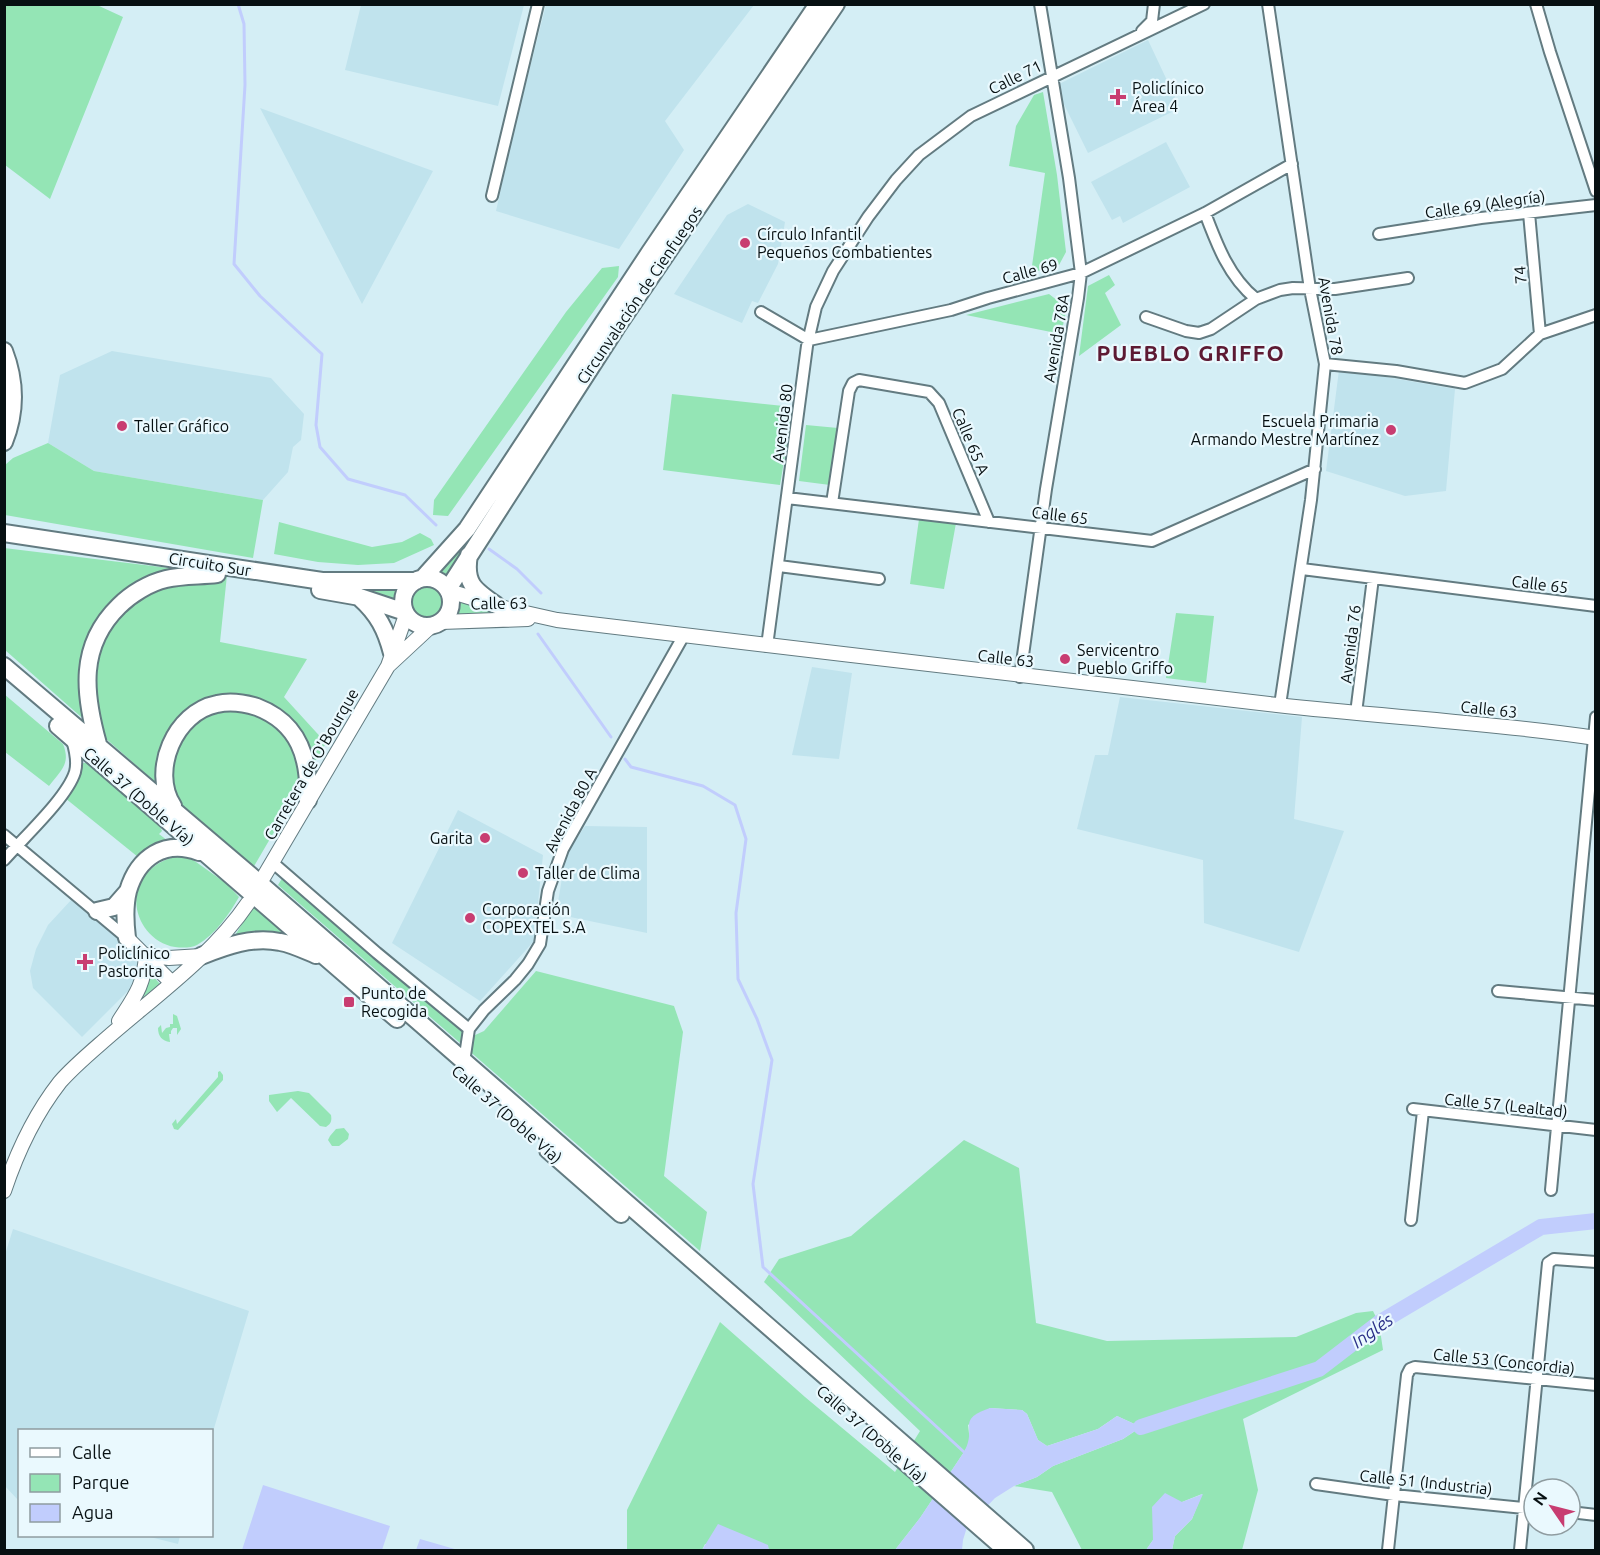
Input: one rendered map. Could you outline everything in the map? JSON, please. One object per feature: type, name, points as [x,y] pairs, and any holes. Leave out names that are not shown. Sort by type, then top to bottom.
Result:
[{"type":"highway","name":"Circunvalación de Cienfuegos","points":[[406,613],[403,605],[406,591],[444,556],[467,529],[650,252],[818,4]]},
{"type":"highway","name":"Circunvalación de Cienfuegos","points":[[436,624],[450,611],[451,597],[448,590],[469,555],[616,328],[836,4]]},
{"type":"highway","points":[[4,351],[12,369],[14,403],[9,430],[4,442]]},
{"type":"highway","name":"Circuito Sur","points":[[4,533],[322,581],[361,590],[406,613]]},
{"type":"highway","name":"Circuito Sur","points":[[4,543],[217,574],[361,590],[419,579]]},
{"type":"highway","points":[[469,555],[468,577],[473,587],[495,605]]},
{"type":"highway","points":[[390,660],[384,627],[361,590],[407,574],[444,556]]},
{"type":"highway","points":[[98,744],[90,718],[87,669],[92,645],[101,626],[130,596],[165,579],[217,574]]},
{"type":"highway","points":[[419,579],[437,580],[448,590]]},
{"type":"highway","points":[[406,613],[417,624],[436,624]]},
{"type":"highway","name":"Calle 37 (Doble Vía)","points":[[4,666],[98,744],[464,1062],[898,1449]]},
{"type":"highway","name":"Calle 37 (Doble Vía)","points":[[4,680],[1015,1547]]},
{"type":"highway","points":[[179,814],[166,792],[164,768],[169,746],[184,724],[199,711],[224,703],[250,705],[268,711],[291,730],[298,739],[304,756],[308,800]]},
{"type":"highway","points":[[97,911],[114,907],[128,891],[141,868],[158,851],[184,846],[206,855]]},
{"type":"highway","points":[[127,938],[125,914],[128,891]]},
{"type":"highway","points":[[201,956],[231,944],[264,940],[279,942],[326,958]]},
{"type":"main road","name":"Calle 63","points":[[448,590],[495,605],[557,620]]},
{"type":"main road","name":"Carretera de O'Bourque","points":[[263,878],[390,660],[406,613]]},
{"type":"main road","name":"Calle 63","points":[[436,624],[495,619],[557,620],[1020,676],[1356,713],[1476,723],[1594,738]]},
{"type":"main road","name":"Carretera de O'Bourque","points":[[390,660],[436,624]]},
{"type":"main road","points":[[4,1191],[12,1168],[38,1115],[61,1082],[201,956],[230,928],[248,903]]},
{"type":"main road","points":[[127,938],[171,982]]},
{"type":"main road","points":[[146,955],[201,956]]},
{"type":"main road","points":[[112,1034],[140,989],[145,973],[146,955]]},
{"type":"street","points":[[492,196],[538,4]]},
{"type":"street","name":"Avenida 78A","points":[[1020,676],[1040,528],[1081,273],[1069,178],[1040,4]]},
{"type":"street","points":[[1138,36],[1152,21],[1154,4]]},
{"type":"street","name":"Calle 71","points":[[868,217],[896,180],[920,155],[971,116],[1204,4]]},
{"type":"street","name":"Avenida 78","points":[[1268,4],[1310,289],[1324,364],[1315,469],[1302,569],[1280,705]]},
{"type":"street","points":[[1536,4],[1596,190]]},
{"type":"street","name":"Calle 69","points":[[809,340],[951,310],[1081,273],[1205,213],[1293,164]]},
{"type":"street","name":"Calle 69 (Alegría)","points":[[1379,234],[1596,204]]},
{"type":"street","points":[[1205,213],[1218,247],[1231,270],[1245,290],[1256,299]]},
{"type":"street","name":"74","points":[[1529,213],[1540,334]]},
{"type":"street","name":"Avenida 80","points":[[768,646],[809,340],[816,307],[824,288],[868,217]]},
{"type":"street","points":[[1146,317],[1186,331],[1199,333],[1211,329],[1256,299],[1280,290],[1347,288],[1408,278]]},
{"type":"street","points":[[761,312],[809,340]]},
{"type":"street","points":[[1324,364],[1396,371],[1465,383],[1502,369],[1540,334],[1596,315]]},
{"type":"street","name":"Calle 65 A","points":[[832,503],[849,391],[853,383],[859,380],[929,392],[939,403],[989,522]]},
{"type":"street","name":"Calle 65","points":[[787,498],[1152,542],[1315,469]]},
{"type":"street","points":[[779,566],[879,579]]},
{"type":"street","name":"Calle 65","points":[[1302,569],[1596,606]]},
{"type":"street","name":"Avenida 76","points":[[1356,713],[1373,578]]},
{"type":"street","name":"Avenida 80 A","points":[[469,1029],[484,1010],[515,980],[540,944],[548,891],[563,849],[684,635]]},
{"type":"street","points":[[1551,1190],[1596,717]]},
{"type":"street","points":[[4,860],[67,789],[74,772],[76,758],[70,737]]},
{"type":"street","points":[[4,835],[127,938]]},
{"type":"street","points":[[272,862],[469,1029],[464,1062]]},
{"type":"street","points":[[1498,991],[1596,1000]]},
{"type":"street","name":"Calle 57 (Lealtad)","points":[[1412,1220],[1418,1110],[1596,1130]]},
{"type":"street","points":[[1531,1477],[1537,1378],[1548,1263],[1550,1260],[1596,1262]]},
{"type":"street","name":"Calle 53 (Concordia)","points":[[1394,1495],[1407,1375],[1410,1369],[1415,1367],[1537,1378],[1596,1386]]},
{"type":"street","name":"Calle 51 (Industria)","points":[[1316,1484],[1394,1495],[1522,1507]]},
{"type":"street","points":[[1388,1551],[1394,1495]]},
{"type":"shaded area","points":[[361,5],[524,5],[498,106],[345,70]]},
{"type":"shaded area","points":[[546,5],[754,5],[665,121],[684,150],[619,249],[496,211]]},
{"type":"shaded area","name":"Policlínico Área 4","points":[[1148,40],[1180,108],[1088,153],[1055,86]]},
{"type":"shaded area","points":[[260,108],[433,171],[362,304]]},
{"type":"shaded area","points":[[1166,142],[1190,187],[1123,223],[1120,216],[1112,220],[1091,182]]},
{"type":"shaded area","name":"Círculo Infantil Pequeños Combatientes","points":[[748,204],[785,222],[778,264],[758,303],[752,301],[742,323],[674,294],[727,215]]},
{"type":"shaded area","points":[[112,351],[271,378],[304,414],[301,440],[293,447],[288,472],[263,500],[94,471],[48,443],[60,375]]},
{"type":"shaded area","name":"Escuela Primaria Armando Mestre Martínez","points":[[1339,370],[1455,389],[1446,491],[1405,496],[1326,471]]},
{"type":"shaded area","points":[[812,667],[852,673],[839,759],[792,755]]},
{"type":"shaded area","points":[[1120,697],[1302,717],[1294,819],[1344,831],[1299,952],[1204,923],[1203,860],[1077,829],[1095,755],[1108,755]]},
{"type":"shaded area","name":"Corporación COPEXTEL S.A","points":[[458,810],[543,855],[534,941],[480,1001],[392,943]]},
{"type":"shaded area","points":[[585,826],[647,827],[647,933],[556,914],[566,854]]},
{"type":"shaded area","name":"Policlínico Pastorita","points":[[72,899],[138,952],[135,984],[82,1037],[33,988],[30,971],[36,949],[48,925]]},
{"type":"shaded area","points":[[13,1229],[249,1311],[213,1432],[213,1429],[18,1429],[18,1500],[4,1485],[4,1258]]},
{"type":"shaded area","points":[[150,1537],[180,1537],[178,1544]]},
{"type":"green space","points":[[4,5],[97,5],[123,17],[50,199],[5,165]]},
{"type":"green space","points":[[1043,92],[1057,175],[1066,252],[1059,265],[1031,273],[1045,173],[1009,166],[1016,126],[1034,95]]},
{"type":"green space","points":[[619,266],[618,277],[448,516],[433,515],[434,500],[566,312],[602,268]]},
{"type":"green space","points":[[1109,275],[1115,285],[1105,293],[1121,325],[1079,356],[1088,286]]},
{"type":"green space","points":[[1049,294],[1066,312],[1061,334],[966,315]]},
{"type":"green space","points":[[672,394],[793,407],[780,485],[663,470]]},
{"type":"green space","points":[[806,425],[838,428],[830,485],[799,481]]},
{"type":"green space","points":[[48,443],[94,471],[263,500],[253,558],[5,515],[5,465],[13,458]]},
{"type":"green space","points":[[494,497],[451,579],[434,572]]},
{"type":"green space","points":[[919,519],[956,523],[944,589],[910,584]]},
{"type":"green space","points":[[279,522],[372,547],[402,542],[420,533],[431,539],[434,545],[394,563],[358,565],[318,562],[274,554]]},
{"type":"green space","points":[[4,548],[227,575],[220,642],[307,659],[284,697],[326,743],[253,868],[5,650]]},
{"type":"green space","points":[[427,584],[440,589],[445,602],[440,615],[427,620],[414,615],[409,602],[414,589]]},
{"type":"green space","points":[[401,586],[395,599],[396,606],[339,589]]},
{"type":"green space","points":[[459,597],[504,613],[456,617]]},
{"type":"green space","points":[[1176,613],[1214,616],[1206,683],[1166,678]]},
{"type":"green space","points":[[4,694],[63,744],[66,757],[64,766],[49,786],[5,752]]},
{"type":"green space","points":[[89,762],[156,817],[162,831],[159,834],[168,841],[159,843],[138,857],[65,798],[79,764]]},
{"type":"green space","points":[[174,857],[189,857],[227,884],[239,897],[216,929],[192,947],[175,947],[152,936],[144,927],[136,904],[137,892],[150,870],[155,865]]},
{"type":"green space","points":[[284,875],[473,1036],[484,1031],[536,971],[674,1006],[683,1032],[664,1176],[707,1212],[700,1251],[278,885]]},
{"type":"green space","points":[[253,906],[290,937],[234,937]]},
{"type":"green space","points":[[151,974],[160,984],[138,1001],[146,989]]},
{"type":"green space","points":[[173,1014],[177,1016],[181,1029],[177,1035],[177,1028],[173,1028],[169,1034],[170,1042],[165,1041],[161,1038],[158,1028],[161,1025],[162,1033],[170,1027],[170,1024],[173,1024]]},
{"type":"green space","points":[[220,1071],[223,1080],[178,1130],[174,1129],[172,1124],[176,1119],[177,1124],[218,1077]]},
{"type":"green space","points":[[298,1091],[309,1093],[331,1115],[329,1125],[320,1126],[291,1098],[277,1112],[269,1101],[269,1095]]},
{"type":"green space","points":[[344,1128],[349,1134],[348,1139],[339,1146],[332,1146],[328,1140],[330,1136],[336,1129]]},
{"type":"green space","points":[[964,1140],[1019,1168],[1036,1323],[1107,1341],[1296,1337],[1356,1313],[1373,1311],[1379,1323],[1383,1350],[1243,1419],[1258,1490],[1242,1550],[1172,1550],[1175,1536],[1192,1519],[1202,1494],[1182,1502],[1153,1507],[1153,1540],[1146,1550],[1082,1550],[1052,1492],[1014,1486],[1037,1477],[1053,1466],[1123,1439],[1141,1427],[1117,1416],[1098,1429],[1047,1446],[1038,1440],[1027,1414],[1022,1410],[990,1408],[968,1425],[970,1442],[920,1518],[895,1550],[769,1550],[767,1545],[705,1544],[702,1550],[627,1550],[627,1510],[720,1322],[895,1472],[920,1431],[764,1282],[779,1259],[851,1236]]},
{"type":"water","points":[[990,1408],[1022,1410],[1027,1414],[1038,1440],[1047,1446],[1098,1429],[1117,1416],[1141,1427],[1123,1439],[1053,1466],[1037,1477],[1014,1486],[995,1498],[967,1527],[962,1550],[895,1550],[920,1518],[964,1452],[973,1416]]},
{"type":"water","points":[[263,1485],[390,1526],[382,1550],[242,1550]]},
{"type":"water","points":[[1165,1493],[1182,1502],[1203,1494],[1192,1519],[1175,1536],[1172,1550],[1146,1550],[1153,1540],[1152,1507]]},
{"type":"water","points":[[718,1524],[768,1545],[769,1550],[702,1550]]},
{"type":"water","points":[[420,1539],[458,1550],[416,1550]]},
{"type":"waterway","points":[[238,4],[244,24],[245,85],[234,264],[260,296],[322,354],[316,425],[320,447],[348,479],[405,495],[436,525]]},
{"type":"waterway","points":[[489,549],[517,569],[541,593]]},
{"type":"waterway","points":[[538,634],[611,737]]},
{"type":"waterway","points":[[625,759],[631,767],[703,786],[735,805],[746,839],[736,913],[738,979],[757,1019],[772,1060],[753,1184],[763,1267],[964,1452]]},
{"type":"waterway","name":"Inglés","points":[[1141,1427],[1319,1369],[1379,1323],[1541,1227],[1596,1221]]},
{"type":"place","name":"Policlínico Área 4","points":[[1118,97]]},
{"type":"place","name":"Círculo Infantil Pequeños Combatientes","points":[[745,243]]},
{"type":"place","name":"Taller Gráfico","points":[[122,426]]},
{"type":"place","name":"Escuela Primaria Armando Mestre Martínez","points":[[1391,430]]},
{"type":"place","name":"Servicentro Pueblo Griffo","points":[[1065,659]]},
{"type":"place","name":"Garita","points":[[485,838]]},
{"type":"place","name":"Taller de Clima","points":[[523,873]]},
{"type":"place","name":"Corporación COPEXTEL S.A","points":[[470,918]]},
{"type":"place","name":"Policlínico Pastorita","points":[[85,962]]},
{"type":"place","name":"Punto de Recogida","points":[[349,1002]]},
{"type":"district","name":"PUEBLO GRIFFO","points":[[1191,352]]}]
